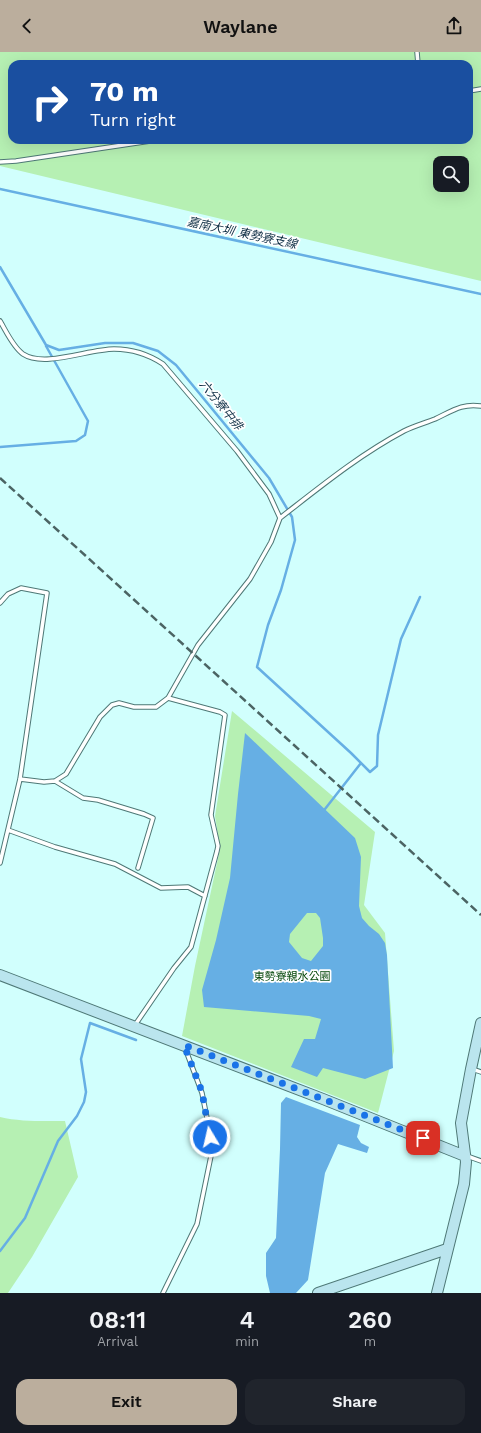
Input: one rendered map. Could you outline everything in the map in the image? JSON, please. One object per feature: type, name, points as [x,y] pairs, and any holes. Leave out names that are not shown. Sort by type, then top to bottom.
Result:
[{"type":"street","points":[[0,975],[323,1098],[466,1156]]},
{"type":"street","points":[[437,1293],[464,1184],[466,1156],[461,1123],[470,1069],[481,1023]]},
{"type":"street","points":[[318,1293],[447,1249]]},
{"type":"lane","points":[[0,162],[16,162],[131,144]]},
{"type":"lane","points":[[0,321],[22,353],[33,358],[45,359],[113,349],[142,353],[153,357],[163,364],[237,451],[269,494],[281,516]]},
{"type":"lane","points":[[20,779],[37,782],[55,780],[66,774],[100,717],[112,705],[119,703],[134,707],[156,708],[168,698],[198,646],[250,579],[271,542],[281,516],[343,468],[406,430],[435,419],[462,406],[473,404],[481,406]]},
{"type":"lane","points":[[0,603],[8,594],[21,588],[47,593],[20,779],[0,863]]},
{"type":"lane","points":[[134,1026],[174,968],[191,947],[218,846],[211,816],[225,715],[220,712],[168,698]]},
{"type":"lane","points":[[55,780],[83,798],[98,800],[153,818],[138,868]]},
{"type":"lane","points":[[8,830],[55,847],[115,864],[161,888],[188,887],[205,896]]},
{"type":"lane","points":[[163,1293],[196,1224],[212,1150],[202,1092],[184,1045]]},
{"type":"lane","points":[[470,1069],[481,1072]]},
{"type":"lane","points":[[466,1156],[481,1161]]},
{"type":"green space","points":[[0,52],[481,52],[481,281],[0,166]]},
{"type":"green space","name":"東勢寮親水公園","points":[[232,711],[375,832],[364,905],[385,933],[394,1051],[378,1113],[182,1036],[195,966],[220,849],[215,816]]},
{"type":"green space","points":[[0,1117],[24,1120],[65,1121],[78,1177],[32,1257],[8,1293],[0,1293]]},
{"type":"water","name":"東勢寮親水公園","points":[[245,733],[355,838],[361,857],[359,906],[362,918],[379,934],[385,943],[387,955],[393,1068],[365,1079],[323,1068],[317,1077],[291,1067],[304,1039],[315,1039],[321,1019],[309,1016],[204,1007],[202,990],[216,940],[230,878]],"holes":[[[307,913],[316,913],[320,918],[323,946],[311,961],[302,958],[289,942],[290,934]]]},
{"type":"water","points":[[286,1097],[360,1125],[357,1137],[361,1143],[369,1147],[367,1153],[338,1144],[325,1173],[308,1280],[296,1293],[270,1293],[266,1276],[266,1253],[276,1238],[281,1103]]},
{"type":"waterway","name":"嘉南大圳 東勢寮支線","points":[[0,189],[481,294]]},
{"type":"waterway","name":"六分寮中排","points":[[0,267],[46,345],[59,350],[105,343],[133,343],[158,351],[176,365],[269,478],[292,517],[295,540],[281,590],[268,625],[257,667],[370,772],[377,766],[378,735],[401,639],[420,597]]},
{"type":"waterway","points":[[0,447],[76,441],[85,435],[88,421],[46,346]]},
{"type":"waterway","points":[[325,809],[361,763]]},
{"type":"waterway","points":[[0,1251],[25,1218],[58,1141],[77,1116],[84,1102],[86,1092],[81,1059],[90,1023],[136,1040]]},
{"type":"railway","points":[[0,478],[481,915]]},
{"type":"route","points":[[210,1137],[202,1092],[184,1045],[423,1138]]}]
